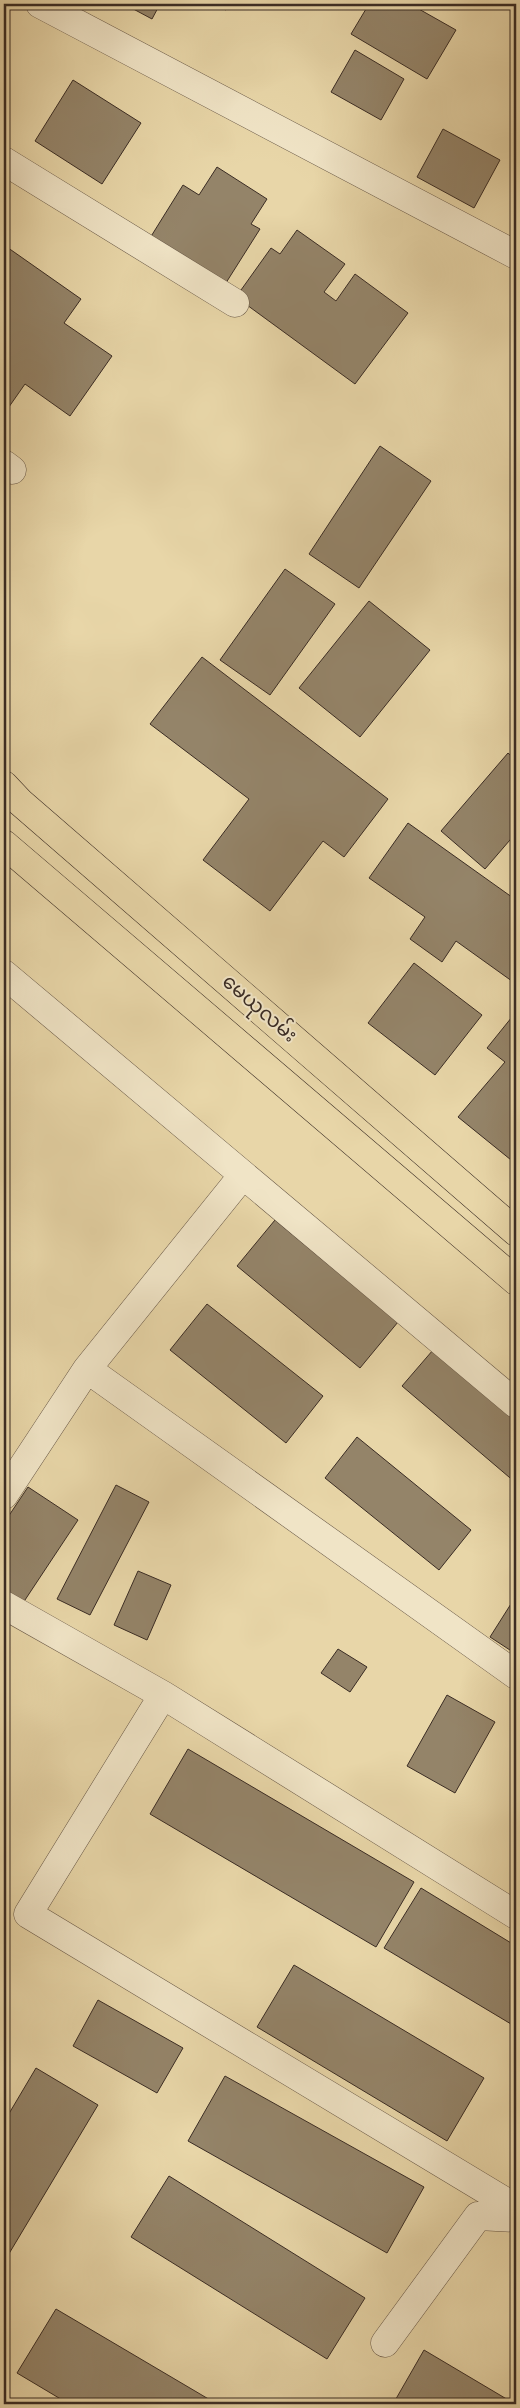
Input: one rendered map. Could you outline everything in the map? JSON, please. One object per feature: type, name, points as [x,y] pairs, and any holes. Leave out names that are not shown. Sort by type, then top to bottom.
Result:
[{"type":"main road","name":"မေယုလမ်း","points":[[4,785],[28,808],[516,1232]]},
{"type":"main road","name":"မေယုလမ်း","points":[[4,844],[516,1281]]},
{"type":"street","points":[[40,4],[515,251]]},
{"type":"street","points":[[4,161],[235,303]]},
{"type":"street","points":[[4,974],[516,1404]]},
{"type":"street","points":[[4,1495],[87,1369],[243,1175]]},
{"type":"street","points":[[87,1369],[516,1676]]},
{"type":"street","points":[[4,1606],[163,1695],[516,1915]]},
{"type":"street","points":[[163,1695],[28,1914],[516,2208]]},
{"type":"street","points":[[385,2343],[478,2216],[516,2218]]},
{"type":"building","points":[[124,4],[160,4],[152,19]]},
{"type":"building","points":[[215,4],[230,4],[226,10]]},
{"type":"building","points":[[369,4],[410,4],[456,30],[427,79],[351,34]]},
{"type":"building","points":[[355,50],[404,79],[381,120],[331,92]]},
{"type":"building","points":[[73,80],[141,123],[102,184],[35,141]]},
{"type":"building","points":[[443,129],[500,160],[474,208],[417,177]]},
{"type":"building","points":[[217,167],[267,199],[251,224],[260,229],[224,286],[150,238],[183,185],[199,195]]},
{"type":"building","points":[[297,230],[345,264],[324,292],[336,301],[355,274],[408,313],[355,384],[236,297],[271,248],[280,254]]},
{"type":"building","points":[[4,245],[81,299],[64,323],[112,356],[70,416],[25,384],[4,414]]},
{"type":"building","points":[[380,446],[431,481],[359,588],[309,554]]},
{"type":"building","points":[[285,569],[335,604],[270,695],[220,660]]},
{"type":"building","points":[[369,601],[430,650],[360,737],[299,688]]},
{"type":"building","points":[[202,657],[388,799],[344,857],[323,841],[270,911],[203,860],[249,799],[150,724]]},
{"type":"building","points":[[508,753],[516,760],[516,833],[485,869],[441,831]]},
{"type":"building","points":[[408,823],[516,900],[516,984],[456,941],[442,962],[410,939],[425,917],[369,878]]},
{"type":"building","points":[[414,963],[482,1015],[435,1075],[368,1023]]},
{"type":"building","points":[[516,1012],[516,1164],[458,1117],[505,1062],[487,1048]]},
{"type":"building","points":[[275,1220],[398,1322],[360,1368],[237,1266]]},
{"type":"building","points":[[207,1304],[323,1396],[286,1443],[170,1350]]},
{"type":"building","points":[[433,1350],[516,1422],[516,1483],[402,1386]]},
{"type":"building","points":[[357,1437],[471,1530],[439,1570],[325,1478]]},
{"type":"building","points":[[116,1485],[149,1502],[90,1615],[57,1599]]},
{"type":"building","points":[[28,1487],[78,1520],[21,1606],[4,1594],[4,1523]]},
{"type":"building","points":[[138,1571],[171,1585],[147,1640],[114,1625]]},
{"type":"building","points":[[516,1596],[516,1654],[490,1637]]},
{"type":"building","points":[[338,1649],[367,1667],[350,1692],[321,1673]]},
{"type":"building","points":[[447,1695],[495,1722],[455,1793],[407,1766]]},
{"type":"building","points":[[188,1749],[414,1882],[376,1947],[150,1814]]},
{"type":"building","points":[[421,1888],[516,1946],[516,2027],[384,1948]]},
{"type":"building","points":[[294,1965],[484,2078],[447,2141],[257,2027]]},
{"type":"building","points":[[98,2000],[183,2048],[157,2093],[73,2046]]},
{"type":"building","points":[[36,2068],[98,2105],[4,2262],[4,2122]]},
{"type":"building","points":[[225,2076],[424,2187],[387,2253],[188,2141]]},
{"type":"building","points":[[169,2176],[365,2298],[327,2359],[131,2237]]},
{"type":"building","points":[[56,2309],[217,2404],[69,2404],[17,2373]]},
{"type":"building","points":[[424,2350],[515,2404],[393,2404]]}]
